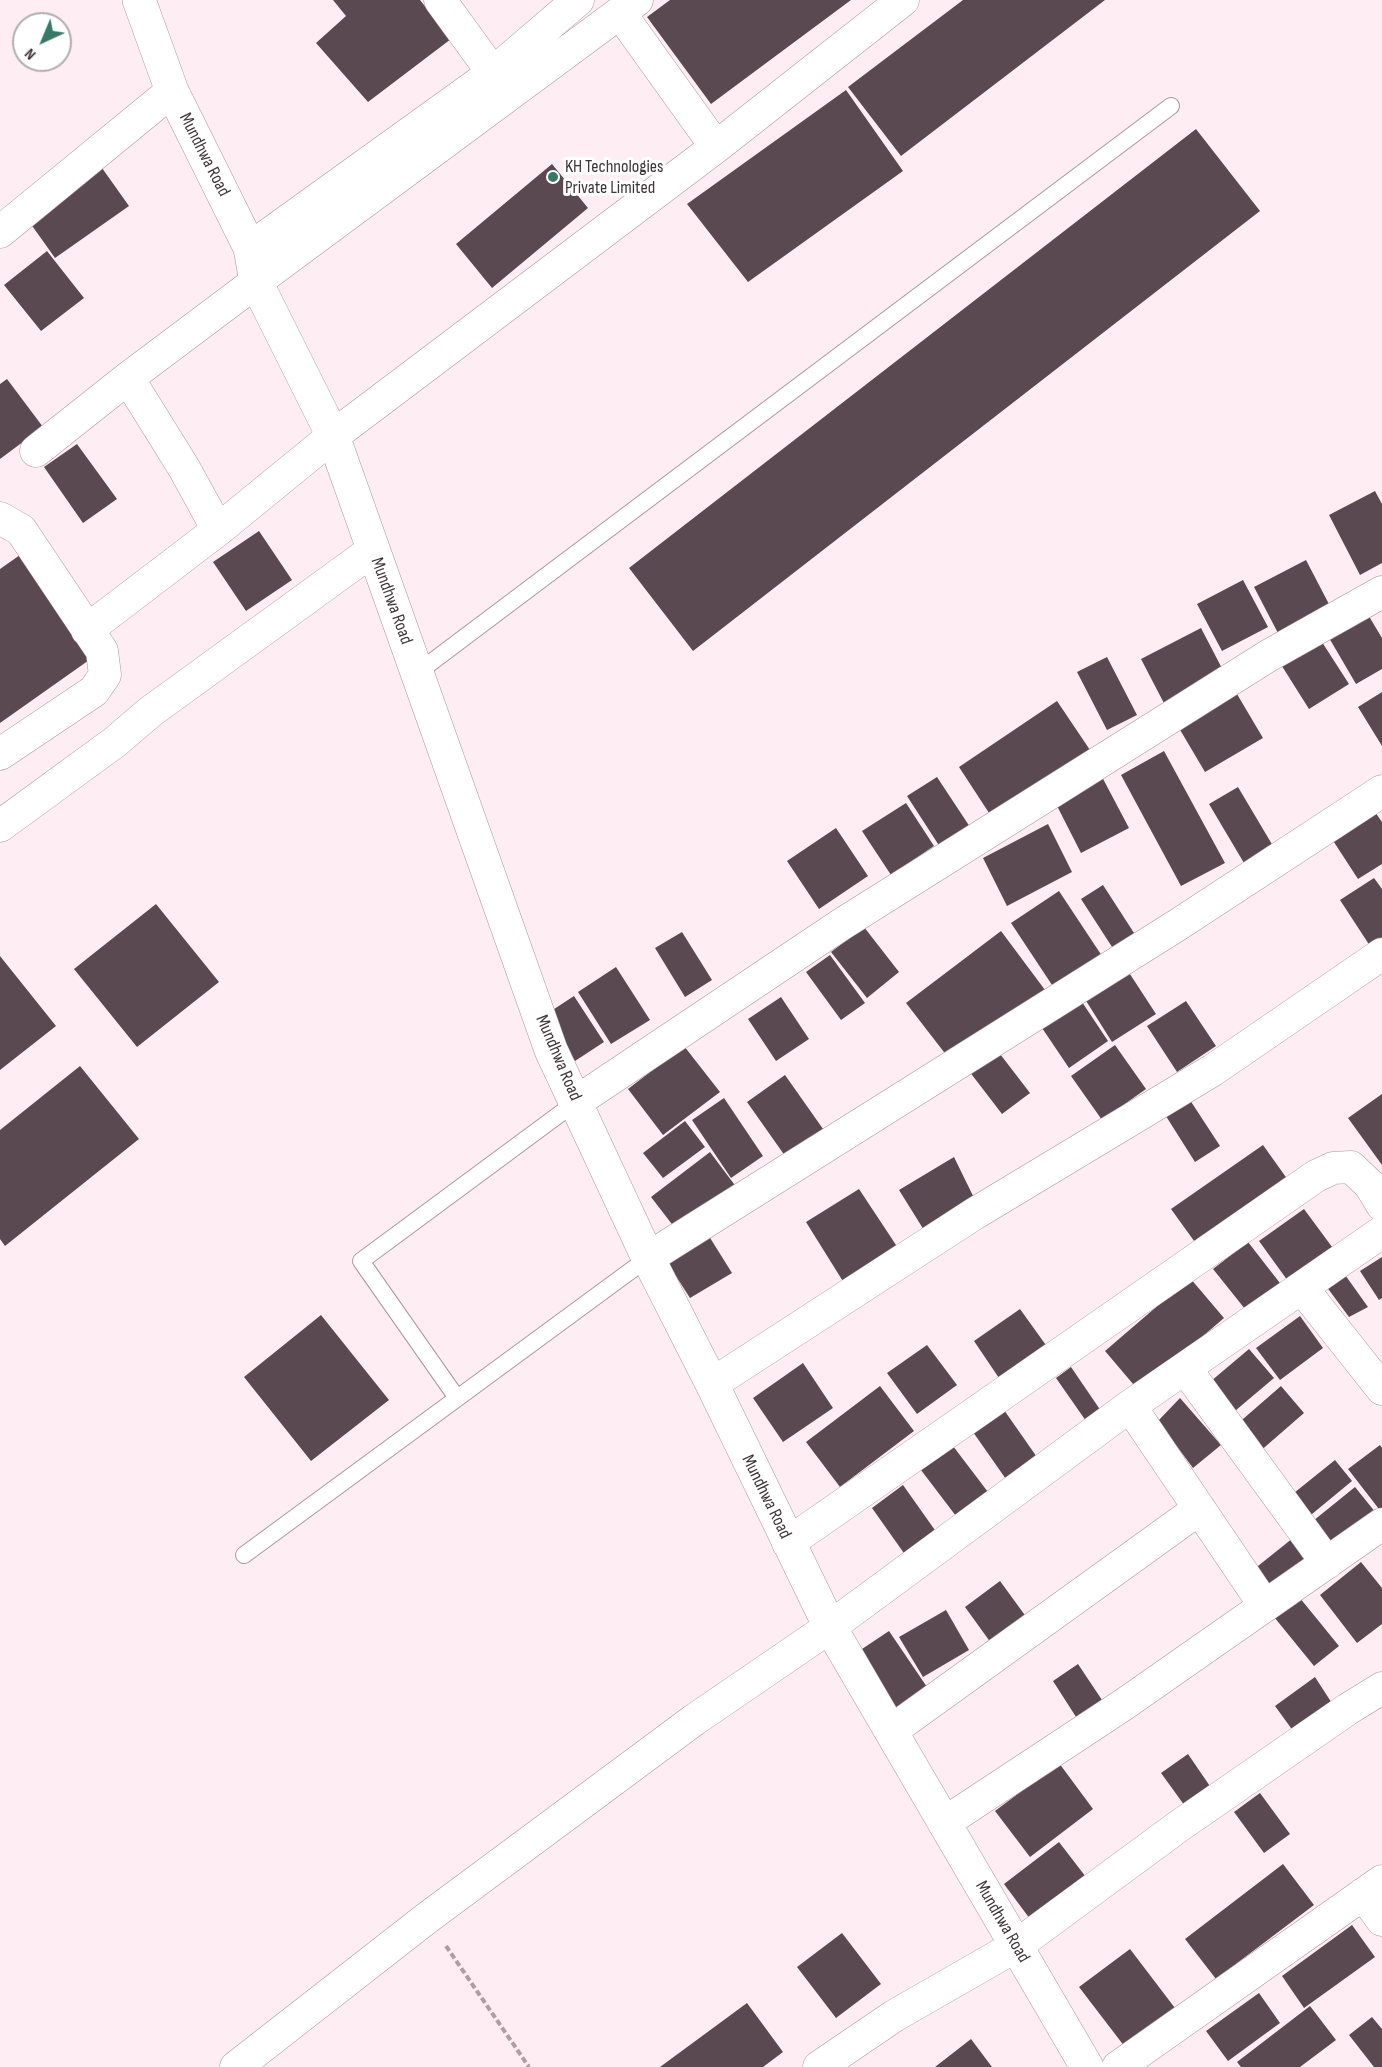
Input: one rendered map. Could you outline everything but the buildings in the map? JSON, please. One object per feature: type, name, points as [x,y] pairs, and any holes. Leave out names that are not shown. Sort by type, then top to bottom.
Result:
[{"type":"main road","name":"Mundhwa Road","points":[[139,0],[172,92],[250,248],[256,282],[333,436],[551,1050],[648,1258],[830,1627],[1016,1946],[1080,2064]]},
{"type":"street","points":[[440,0],[494,72]]},
{"type":"street","points":[[250,248],[494,72],[578,0]]},
{"type":"street","points":[[87,630],[218,530],[333,436],[716,147],[903,0]]},
{"type":"street","points":[[36,451],[128,378],[629,6],[716,147]]},
{"type":"street","points":[[0,232],[172,92]]},
{"type":"street","points":[[128,378],[184,468],[218,530]]},
{"type":"street","points":[[0,518],[21,530],[102,651],[105,675],[94,691],[0,754]]},
{"type":"street","points":[[0,826],[115,742],[150,712],[373,550]]},
{"type":"street","points":[[576,1102],[842,924],[1268,656],[1382,592]]},
{"type":"street","points":[[648,1258],[1179,924],[1382,791]]},
{"type":"street","points":[[712,1384],[974,1214],[1214,1070],[1382,954]]},
{"type":"street","points":[[788,1543],[1316,1176],[1333,1168],[1351,1167],[1370,1185],[1382,1205]]},
{"type":"street","points":[[236,2067],[427,1918],[694,1720],[830,1627],[1130,1406],[1382,1232]]},
{"type":"street","points":[[1302,1288],[1382,1389]]},
{"type":"street","points":[[1185,1368],[1327,1563]]},
{"type":"street","points":[[1130,1406],[1265,1606]]},
{"type":"street","points":[[891,1731],[1199,1509]]},
{"type":"street","points":[[944,1823],[1123,1705],[1382,1524]]},
{"type":"street","points":[[819,2067],[894,2016],[1016,1946],[1179,1826],[1382,1688]]},
{"type":"street","points":[[1119,2067],[1372,1888],[1382,1920]]},
{"type":"lane","points":[[417,673],[1171,106]]},
{"type":"lane","points":[[457,1398],[361,1261],[576,1102]]},
{"type":"lane","points":[[244,1555],[648,1258]]},
{"type":"path","points":[[427,1918],[529,2067]]},
{"type":"place","name":"KH Technologies Private Limited","points":[[553,177]]}]
